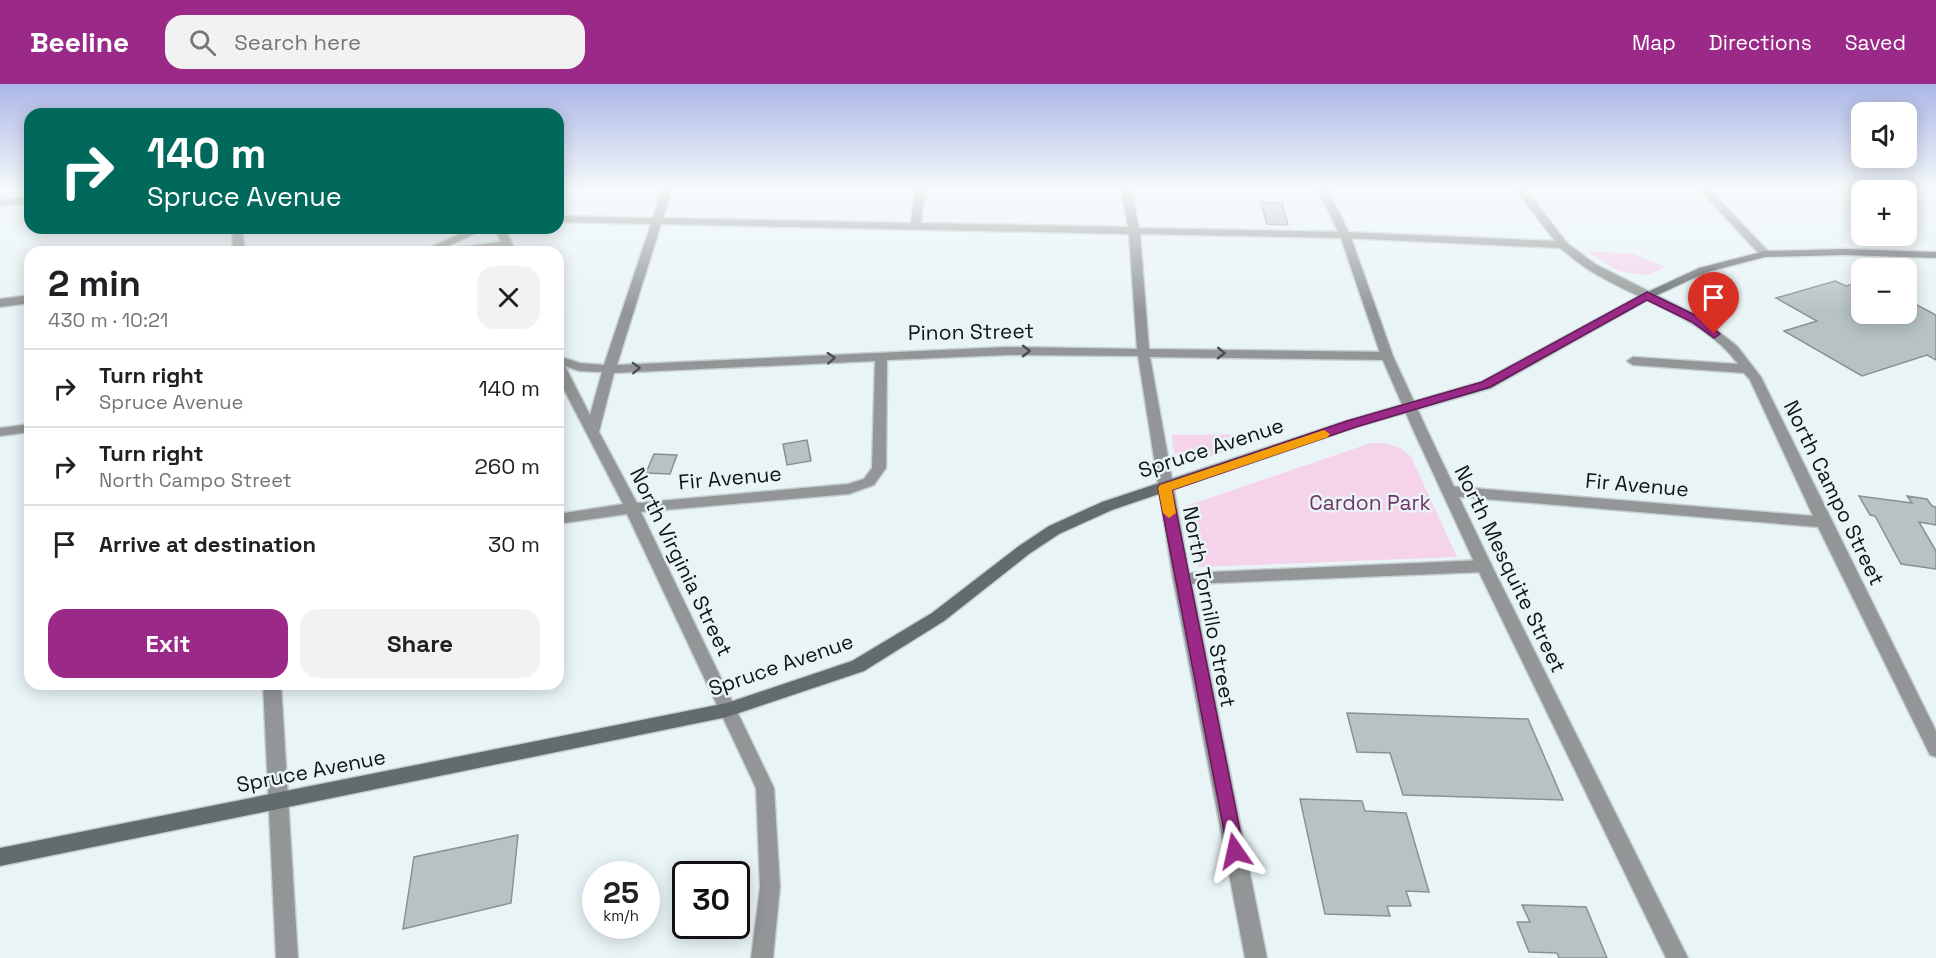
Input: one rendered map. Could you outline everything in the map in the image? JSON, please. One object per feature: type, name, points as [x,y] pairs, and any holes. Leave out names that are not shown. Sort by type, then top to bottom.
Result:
[{"type":"main road","name":"Spruce Avenue","points":[[0,857],[727,710],[858,666],[938,617],[1024,550],[1054,530],[1107,506],[1352,424],[1486,385],[1647,296],[1703,270],[1765,254],[1844,252],[1936,255]]},
{"type":"street","points":[[593,431],[609,369],[654,231]]},
{"type":"street","points":[[1126,231],[1344,235],[1563,245]]},
{"type":"street","name":"North Tornillo Street","points":[[1134,231],[1143,351],[1165,488],[1257,958]]},
{"type":"street","name":"North Mesquite Street","points":[[1342,231],[1387,356],[1410,407],[1484,566],[1677,958]]},
{"type":"street","name":"North Campo Street","points":[[1552,231],[1563,245],[1591,266],[1696,320],[1733,349],[1748,369],[1756,380],[1822,522],[1936,749]]},
{"type":"street","points":[[1743,231],[1765,254]]},
{"type":"street","points":[[440,246],[468,234]]},
{"type":"street","points":[[0,303],[24,300]]},
{"type":"street","name":"Pinon Street","points":[[564,362],[579,368],[609,369],[1008,351],[1387,356]]},
{"type":"street","name":"Fir Avenue","points":[[564,518],[632,508],[849,489],[869,482],[879,468],[881,355]]},
{"type":"street","points":[[1633,361],[1748,369]]},
{"type":"street","name":"North Virginia Street","points":[[564,377],[632,508],[765,788],[770,887],[762,958]]},
{"type":"street","points":[[0,432],[24,429]]},
{"type":"street","name":"Fir Avenue","points":[[1449,491],[1822,522]]},
{"type":"street","points":[[1181,579],[1484,566]]},
{"type":"street","points":[[272,690],[287,958]]},
{"type":"green space","points":[[1587,251],[1635,254],[1665,267],[1648,275],[1618,271]]},
{"type":"green space","points":[[1275,434],[1211,456],[1187,459],[1175,453],[1172,435]]},
{"type":"green space","name":"Cardon Park","points":[[1371,443],[1393,446],[1411,457],[1457,557],[1198,567],[1186,506]]},
{"type":"building","points":[[1835,281],[1846,286],[1851,285],[1851,324],[1917,324],[1917,305],[1936,315],[1936,360],[1927,355],[1862,376],[1784,331],[1817,321],[1776,298]]},
{"type":"building","points":[[807,440],[811,461],[787,465],[783,444]]},
{"type":"building","points":[[654,454],[677,455],[670,474],[646,473]]},
{"type":"building","points":[[1859,496],[1912,503],[1907,496],[1927,499],[1932,506],[1936,507],[1936,525],[1919,522],[1936,551],[1936,569],[1901,564],[1875,516],[1870,515]]},
{"type":"building","points":[[1347,713],[1528,719],[1563,800],[1403,795],[1390,753],[1357,752]]},
{"type":"building","points":[[1300,799],[1362,801],[1365,811],[1406,813],[1429,892],[1406,891],[1411,906],[1387,906],[1390,916],[1325,914]]},
{"type":"building","points":[[518,835],[511,903],[403,929],[414,857]]},
{"type":"building","points":[[1522,905],[1586,907],[1607,958],[1559,958],[1557,953],[1529,952],[1517,922],[1530,922]]},
{"type":"slow traffic","points":[[1169,513],[1165,488],[1324,434]]},
{"type":"route","points":[[1235,851],[1165,488],[1352,424],[1486,385],[1647,296],[1696,320],[1714,334]]}]
